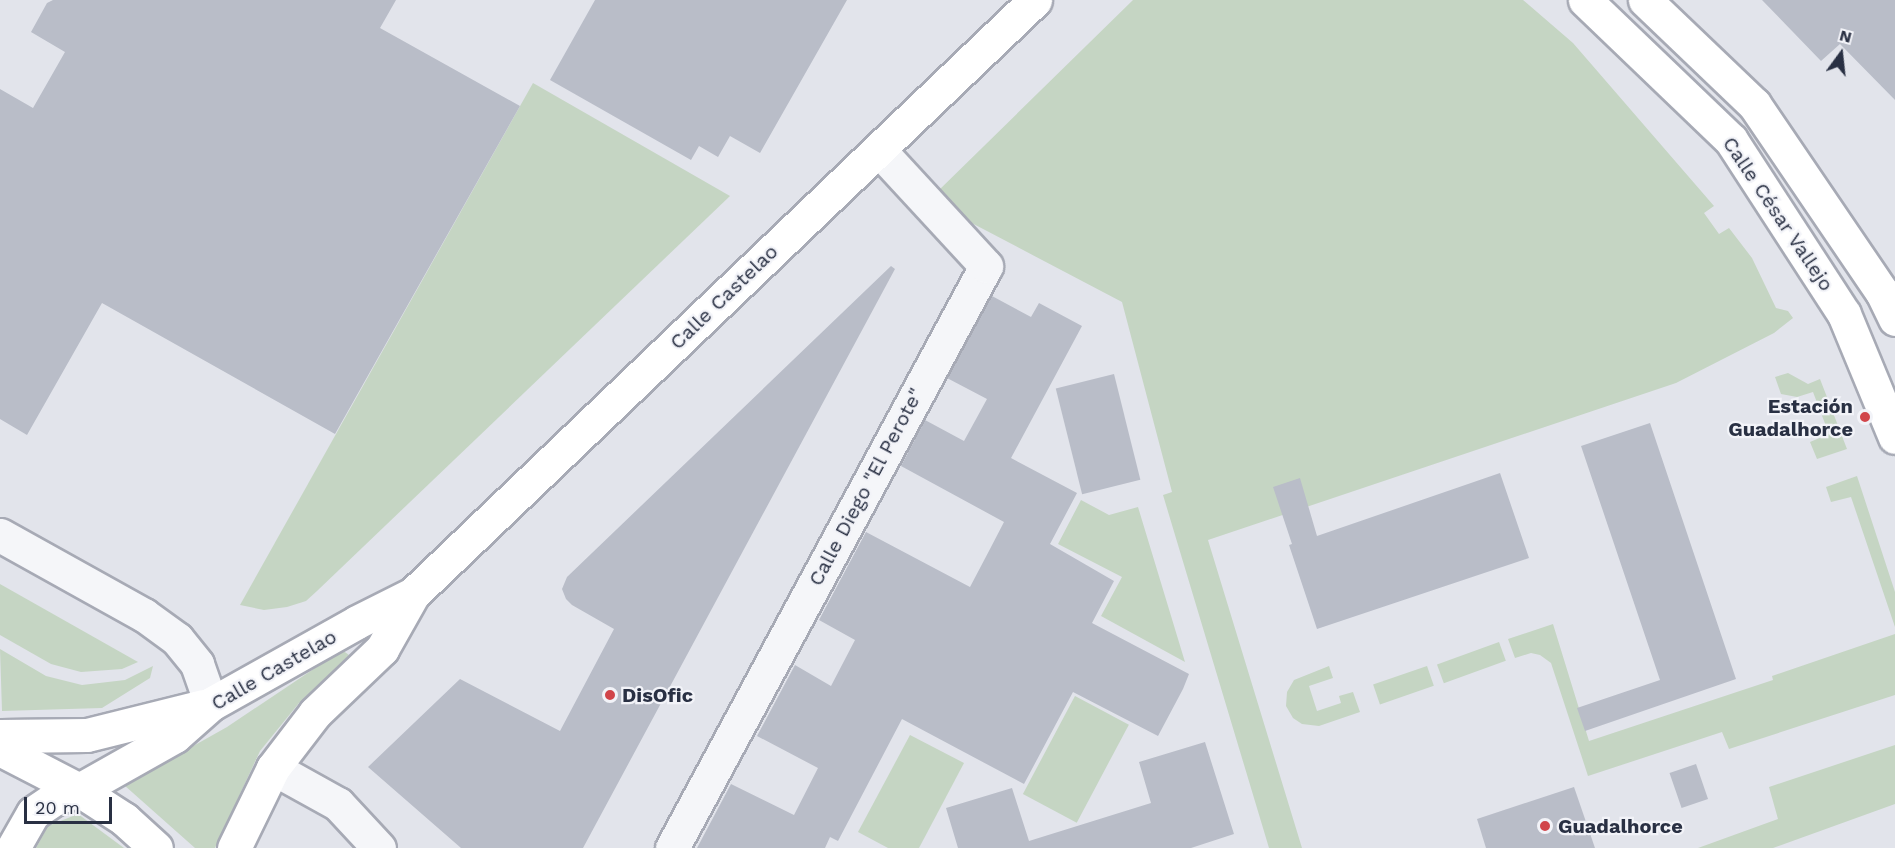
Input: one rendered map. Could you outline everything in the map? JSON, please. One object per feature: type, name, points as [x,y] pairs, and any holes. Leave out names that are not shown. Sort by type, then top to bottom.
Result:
[{"type":"main road","name":"Calle Castelao","points":[[242,840],[273,768],[315,713],[382,649],[413,594],[1035,0]]},
{"type":"main road","name":"Calle César Vallejo","points":[[1585,0],[1731,140],[1844,314],[1895,437]]},
{"type":"main road","points":[[1645,0],[1754,104],[1882,292],[1895,319]]},
{"type":"main road","name":"Calle Castelao","points":[[13,848],[33,813],[54,799],[79,790],[175,736],[211,704],[357,622],[413,594]]},
{"type":"main road","points":[[0,736],[87,735],[211,704]]},
{"type":"main road","points":[[0,748],[79,790],[124,819],[156,848]]},
{"type":"street","name":"Calle Diego \"El Perote\"","points":[[672,848],[986,266],[879,150]]},
{"type":"street","points":[[0,535],[144,615],[177,639],[197,664],[211,704]]},
{"type":"street","points":[[273,768],[338,804],[379,848]]},
{"type":"green space","points":[[1133,0],[1523,0],[1573,43],[1714,206],[1704,213],[1719,234],[1729,228],[1752,258],[1776,308],[1788,311],[1793,318],[1774,333],[1676,383],[1208,540],[1302,848],[1269,848],[1163,495],[1172,492],[1122,302],[964,219],[937,192]]},
{"type":"green space","points":[[533,83],[730,196],[306,601],[287,607],[264,610],[240,605]]},
{"type":"green space","points":[[1788,373],[1808,384],[1820,379],[1847,449],[1817,459],[1810,442],[1829,434],[1813,392],[1797,397],[1781,394],[1775,377]]},
{"type":"green space","points":[[1857,476],[1895,592],[1895,627],[1851,497],[1831,502],[1826,487]]},
{"type":"green space","points":[[1081,500],[1109,515],[1138,507],[1185,662],[1101,616],[1122,577],[1058,544]]},
{"type":"green space","points":[[0,584],[138,662],[122,669],[81,672],[51,664],[0,635]]},
{"type":"green space","points":[[1553,624],[1589,741],[1773,680],[1772,676],[1895,634],[1895,695],[1729,749],[1722,732],[1588,776],[1551,663],[1540,655],[1531,653],[1515,658],[1508,639]]},
{"type":"green space","points":[[1499,642],[1506,661],[1444,683],[1437,665]]},
{"type":"green space","points":[[0,649],[46,676],[82,685],[125,680],[153,666],[150,678],[102,708],[2,711]]},
{"type":"green space","points":[[342,650],[349,655],[299,703],[260,751],[215,848],[195,848],[124,785],[227,727]]},
{"type":"green space","points":[[1329,666],[1333,678],[1309,686],[1317,711],[1341,703],[1339,696],[1353,692],[1360,712],[1319,726],[1302,724],[1293,718],[1286,706],[1287,692],[1294,680]]},
{"type":"green space","points":[[1427,666],[1434,686],[1380,704],[1373,685]]},
{"type":"green space","points":[[1075,696],[1129,725],[1077,823],[1023,794]]},
{"type":"green space","points":[[910,735],[964,763],[919,848],[888,848],[858,832]]},
{"type":"green space","points":[[1895,745],[1895,804],[1773,848],[1698,848],[1778,819],[1769,787]]},
{"type":"green space","points":[[78,814],[124,848],[36,848],[48,826]]},
{"type":"building","points":[[53,0],[396,0],[380,28],[520,106],[335,434],[102,303],[27,435],[0,419],[0,89],[33,108],[65,52],[31,32],[47,3]]},
{"type":"building","points":[[595,0],[847,0],[760,153],[730,136],[718,157],[699,146],[691,160],[550,80]]},
{"type":"building","points":[[1762,0],[1895,0],[1895,100],[1840,44],[1821,61]]},
{"type":"building","points":[[891,266],[895,269],[583,848],[461,848],[368,767],[460,679],[560,731],[614,629],[572,605],[566,599],[562,589],[567,577]]},
{"type":"building","points":[[992,296],[1031,317],[1039,303],[1082,326],[1011,458],[1077,493],[1050,544],[1114,581],[1092,623],[1189,674],[1158,736],[1073,692],[1024,784],[902,719],[838,841],[830,837],[825,848],[697,848],[731,784],[794,815],[818,768],[757,736],[795,665],[831,686],[855,640],[819,620],[866,532],[970,587],[1004,522],[901,466],[925,420],[964,441],[987,399],[947,378]]},
{"type":"building","points":[[1114,374],[1140,480],[1082,494],[1056,389]]},
{"type":"building","points":[[1650,423],[1736,679],[1585,731],[1577,708],[1660,680],[1581,446]]},
{"type":"building","points":[[1500,473],[1529,558],[1317,629],[1289,545],[1292,544],[1273,487],[1300,478],[1317,536]]},
{"type":"building","points":[[1205,742],[1234,834],[1191,848],[958,848],[946,808],[1012,788],[1029,841],[1151,803],[1139,762]]},
{"type":"building","points":[[1696,764],[1708,799],[1682,808],[1670,773]]},
{"type":"building","points":[[1574,787],[1595,848],[1486,848],[1477,819]]},
{"type":"place","name":"Estación Guadalhorce","points":[[1865,417]]},
{"type":"place","name":"DisOfic","points":[[610,695]]},
{"type":"place","name":"Guadalhorce","points":[[1545,826]]}]
